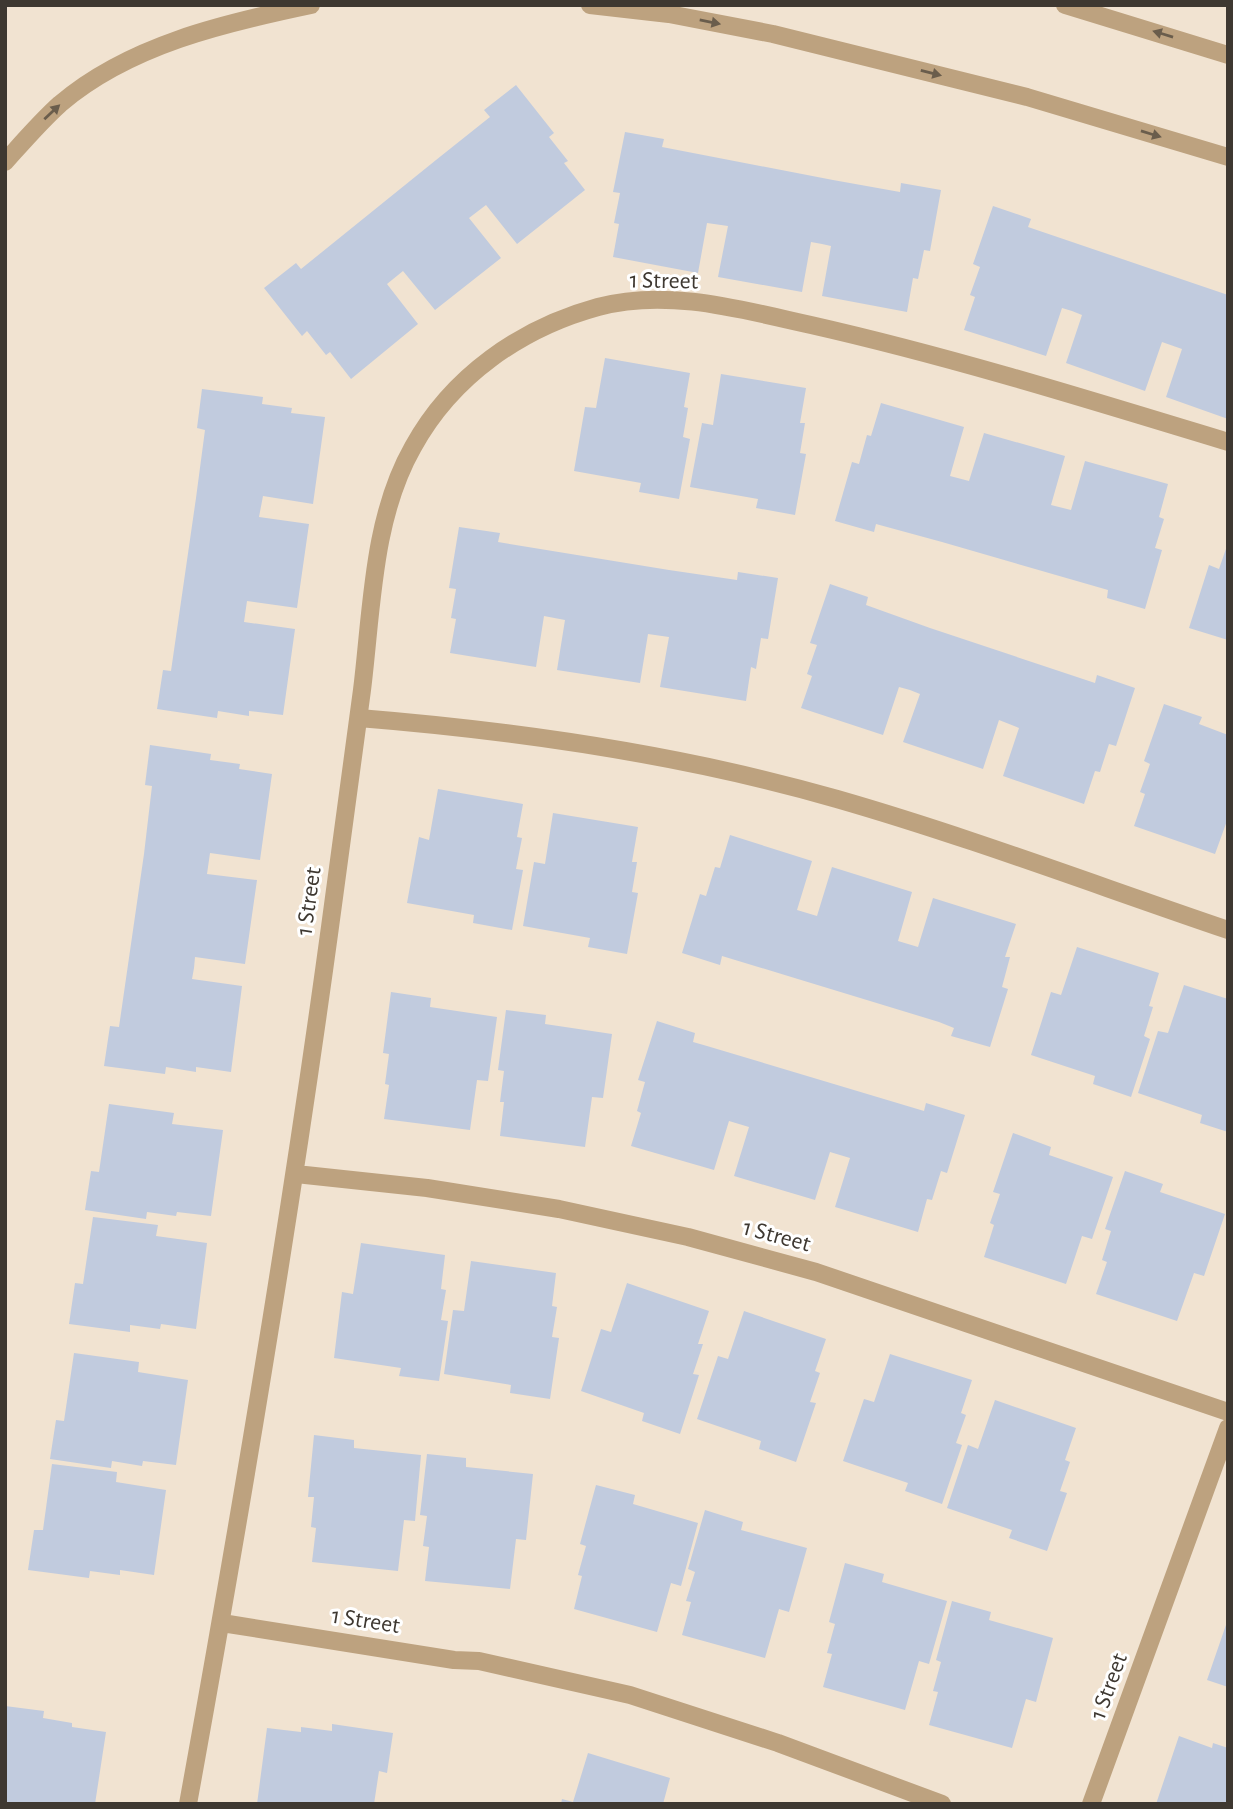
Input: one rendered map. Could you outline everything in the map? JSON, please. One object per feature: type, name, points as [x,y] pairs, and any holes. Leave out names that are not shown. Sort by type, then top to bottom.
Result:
[{"type":"street","points":[[5,162],[62,102],[106,72],[154,49],[241,20],[311,5]]},
{"type":"street","points":[[590,5],[669,14],[774,34],[1027,97],[1228,157]]},
{"type":"street","points":[[1065,5],[1228,55]]},
{"type":"street","name":"1 Street","points":[[188,1804],[222,1623],[296,1174],[359,718],[379,549],[391,497],[412,447],[442,403],[488,359],[543,326],[604,305],[667,299],[731,308],[859,336],[985,369],[1228,442]]},
{"type":"street","points":[[359,718],[552,738],[742,775],[836,799],[915,824],[1228,930]]},
{"type":"street","name":"1 Street","points":[[296,1174],[428,1188],[559,1209],[688,1237],[816,1272],[1228,1412]]},
{"type":"street","name":"1 Street","points":[[1091,1804],[1228,1428]]},
{"type":"street","name":"1 Street","points":[[222,1623],[454,1660],[479,1661],[630,1695],[778,1743],[942,1804]]},
{"type":"building","points":[[516,85],[554,133],[549,137],[568,161],[564,163],[585,190],[517,244],[486,205],[469,218],[501,258],[435,310],[403,271],[387,284],[418,324],[351,379],[330,352],[326,355],[307,331],[302,336],[264,288],[296,263],[301,269],[490,117],[484,110]]},
{"type":"building","points":[[625,132],[664,139],[662,147],[833,180],[900,192],[901,183],[941,190],[930,251],[924,250],[918,279],[913,278],[907,312],[822,296],[831,246],[822,244],[811,242],[802,292],[718,277],[728,226],[707,223],[698,273],[613,257],[619,224],[614,223],[620,193],[613,192]]},
{"type":"building","points":[[993,206],[1031,219],[1028,227],[1228,295],[1228,419],[1166,397],[1182,349],[1162,342],[1145,391],[1066,363],[1082,315],[1072,311],[1062,308],[1046,356],[964,330],[975,297],[970,295],[980,267],[973,264]]},
{"type":"building","points":[[605,358],[690,373],[684,407],[688,408],[683,437],[690,439],[679,499],[639,492],[641,483],[574,471],[585,407],[596,408]]},
{"type":"building","points":[[721,374],[806,388],[800,423],[805,423],[800,453],[806,454],[795,515],[756,508],[758,499],[690,487],[702,423],[713,425]]},
{"type":"building","points":[[202,389],[263,397],[262,404],[292,408],[291,413],[325,417],[313,504],[263,496],[259,517],[309,524],[297,608],[247,601],[244,622],[295,629],[283,715],[249,711],[249,716],[218,711],[217,718],[157,709],[163,670],[171,671],[196,498],[205,430],[197,428]]},
{"type":"building","points":[[881,403],[964,427],[950,476],[969,481],[984,433],[1065,456],[1051,505],[1071,510],[1085,461],[1168,484],[1159,517],[1164,519],[1155,548],[1162,550],[1145,609],[1107,598],[1108,590],[942,542],[876,524],[874,532],[835,521],[852,462],[859,464],[867,435],[871,436]]},
{"type":"building","points":[[459,527],[500,533],[498,542],[669,570],[737,580],[738,572],[778,578],[768,639],[761,638],[756,669],[751,667],[746,701],[660,687],[669,637],[648,634],[640,683],[557,670],[565,620],[544,616],[536,667],[450,653],[456,619],[451,618],[456,589],[449,588]]},
{"type":"building","points":[[1228,543],[1228,640],[1189,628],[1209,565],[1219,569]]},
{"type":"building","points":[[830,584],[868,597],[866,605],[930,628],[1095,683],[1097,675],[1135,688],[1116,746],[1109,744],[1100,772],[1095,771],[1084,804],[1003,776],[1019,728],[999,720],[983,769],[903,742],[920,694],[910,690],[899,687],[883,735],[801,708],[812,676],[807,674],[817,645],[810,643]]},
{"type":"building","points":[[1164,704],[1202,717],[1199,724],[1228,735],[1228,818],[1215,854],[1134,826],[1145,794],[1140,792],[1150,764],[1144,761]]},
{"type":"building","points":[[150,745],[211,754],[210,760],[240,764],[239,769],[272,774],[260,860],[210,853],[207,874],[257,880],[245,964],[195,957],[192,979],[242,986],[231,1072],[196,1067],[196,1072],[166,1067],[165,1074],[104,1066],[110,1026],[119,1027],[144,854],[152,786],[145,785]]},
{"type":"building","points":[[438,789],[523,804],[517,837],[522,838],[516,869],[523,870],[512,930],[473,923],[474,915],[407,903],[419,837],[429,840]]},
{"type":"building","points":[[553,813],[638,827],[632,862],[637,862],[632,892],[638,893],[627,954],[588,947],[590,938],[523,926],[534,862],[545,864]]},
{"type":"building","points":[[730,835],[812,861],[797,910],[817,916],[832,867],[912,892],[898,941],[918,947],[933,898],[1016,924],[1005,957],[1010,957],[1002,987],[1008,989],[990,1047],[951,1036],[954,1028],[939,1022],[722,956],[720,965],[682,953],[700,894],[706,896],[715,867],[720,868]]},
{"type":"building","points":[[1077,947],[1159,973],[1144,1036],[1150,1039],[1131,1097],[1093,1084],[1095,1076],[1031,1055],[1051,992],[1061,995]]},
{"type":"building","points":[[1184,985],[1228,999],[1228,1132],[1200,1123],[1202,1115],[1138,1093],[1158,1031],[1168,1033]]},
{"type":"building","points":[[391,992],[431,998],[430,1007],[497,1017],[488,1081],[477,1080],[470,1130],[384,1119],[389,1085],[385,1084],[389,1054],[383,1053]]},
{"type":"building","points":[[506,1010],[546,1015],[545,1024],[612,1034],[603,1098],[592,1097],[585,1147],[500,1136],[504,1071],[498,1070]]},
{"type":"building","points":[[657,1021],[695,1033],[693,1042],[924,1111],[926,1103],[965,1115],[947,1173],[941,1171],[932,1200],[927,1199],[918,1232],[835,1207],[850,1158],[830,1152],[815,1200],[734,1176],[749,1127],[729,1121],[714,1170],[631,1146],[641,1113],[637,1111],[645,1082],[638,1080]]},
{"type":"building","points":[[109,1104],[174,1113],[172,1124],[223,1130],[211,1216],[177,1212],[176,1216],[147,1212],[146,1219],[85,1210],[91,1171],[99,1172]]},
{"type":"building","points":[[1013,1133],[1051,1147],[1049,1155],[1113,1177],[1092,1239],[1082,1236],[1066,1284],[984,1257],[994,1225],[990,1223],[1000,1194],[993,1192]]},
{"type":"building","points":[[1125,1171],[1163,1184],[1160,1192],[1225,1214],[1204,1276],[1194,1273],[1177,1321],[1096,1294],[1107,1262],[1102,1260],[1111,1231],[1105,1229]]},
{"type":"building","points":[[93,1217],[158,1225],[156,1236],[207,1243],[196,1329],[161,1324],[160,1329],[130,1325],[130,1332],[69,1324],[75,1283],[83,1284]]},
{"type":"building","points":[[361,1243],[445,1255],[441,1289],[446,1290],[441,1320],[448,1321],[439,1381],[399,1376],[401,1368],[334,1358],[342,1292],[353,1294]]},
{"type":"building","points":[[471,1261],[556,1273],[552,1306],[557,1307],[552,1337],[559,1338],[550,1399],[510,1393],[511,1385],[444,1374],[453,1310],[464,1311]]},
{"type":"building","points":[[627,1283],[709,1311],[698,1344],[703,1344],[693,1374],[699,1375],[680,1434],[642,1421],[644,1413],[581,1391],[601,1329],[611,1332]]},
{"type":"building","points":[[744,1311],[826,1339],[815,1371],[820,1373],[810,1402],[816,1403],[796,1462],[759,1449],[761,1441],[697,1419],[718,1356],[728,1359]]},
{"type":"building","points":[[74,1353],[139,1362],[138,1372],[188,1380],[176,1465],[143,1461],[142,1466],[112,1461],[111,1468],[50,1459],[56,1420],[64,1421]]},
{"type":"building","points":[[890,1354],[972,1380],[961,1413],[966,1415],[956,1443],[962,1445],[942,1504],[905,1491],[908,1483],[843,1461],[864,1399],[874,1402]]},
{"type":"building","points":[[995,1400],[1076,1428],[1065,1460],[1070,1462],[1060,1491],[1067,1493],[1047,1551],[1009,1538],[1012,1530],[947,1508],[968,1445],[978,1449]]},
{"type":"building","points":[[314,1435],[354,1440],[354,1448],[421,1455],[415,1521],[404,1520],[398,1571],[312,1562],[316,1528],[311,1527],[314,1497],[308,1497]]},
{"type":"building","points":[[427,1454],[466,1458],[466,1467],[533,1474],[526,1540],[516,1539],[510,1589],[425,1581],[429,1547],[423,1546],[427,1516],[420,1515]]},
{"type":"building","points":[[52,1464],[117,1472],[116,1482],[166,1490],[154,1575],[120,1570],[120,1575],[90,1571],[89,1578],[28,1570],[34,1530],[43,1530]]},
{"type":"building","points":[[596,1485],[635,1495],[633,1504],[698,1523],[681,1586],[671,1583],[657,1632],[574,1609],[582,1576],[578,1575],[586,1546],[580,1544]]},
{"type":"building","points":[[705,1510],[743,1522],[741,1530],[807,1548],[789,1612],[779,1609],[765,1658],[682,1635],[691,1602],[686,1601],[695,1572],[688,1569]]},
{"type":"building","points":[[845,1563],[884,1574],[882,1582],[947,1601],[929,1664],[919,1661],[905,1710],[823,1687],[832,1654],[827,1653],[835,1624],[829,1622]]},
{"type":"building","points":[[952,1601],[991,1612],[989,1620],[1053,1638],[1036,1702],[1026,1699],[1012,1748],[929,1725],[938,1692],[933,1691],[941,1662],[936,1660]]},
{"type":"building","points":[[1228,1622],[1228,1687],[1207,1680]]},
{"type":"building","points":[[5,1706],[44,1711],[43,1718],[72,1723],[72,1727],[106,1732],[95,1804],[5,1804]]},
{"type":"building","points":[[332,1724],[393,1733],[387,1773],[379,1771],[374,1804],[257,1804],[267,1728],[301,1732],[301,1727],[332,1731]]},
{"type":"building","points":[[1179,1736],[1212,1748],[1213,1743],[1228,1748],[1228,1804],[1156,1804]]},
{"type":"building","points":[[588,1753],[670,1778],[663,1804],[561,1804],[562,1799],[573,1802]]}]
